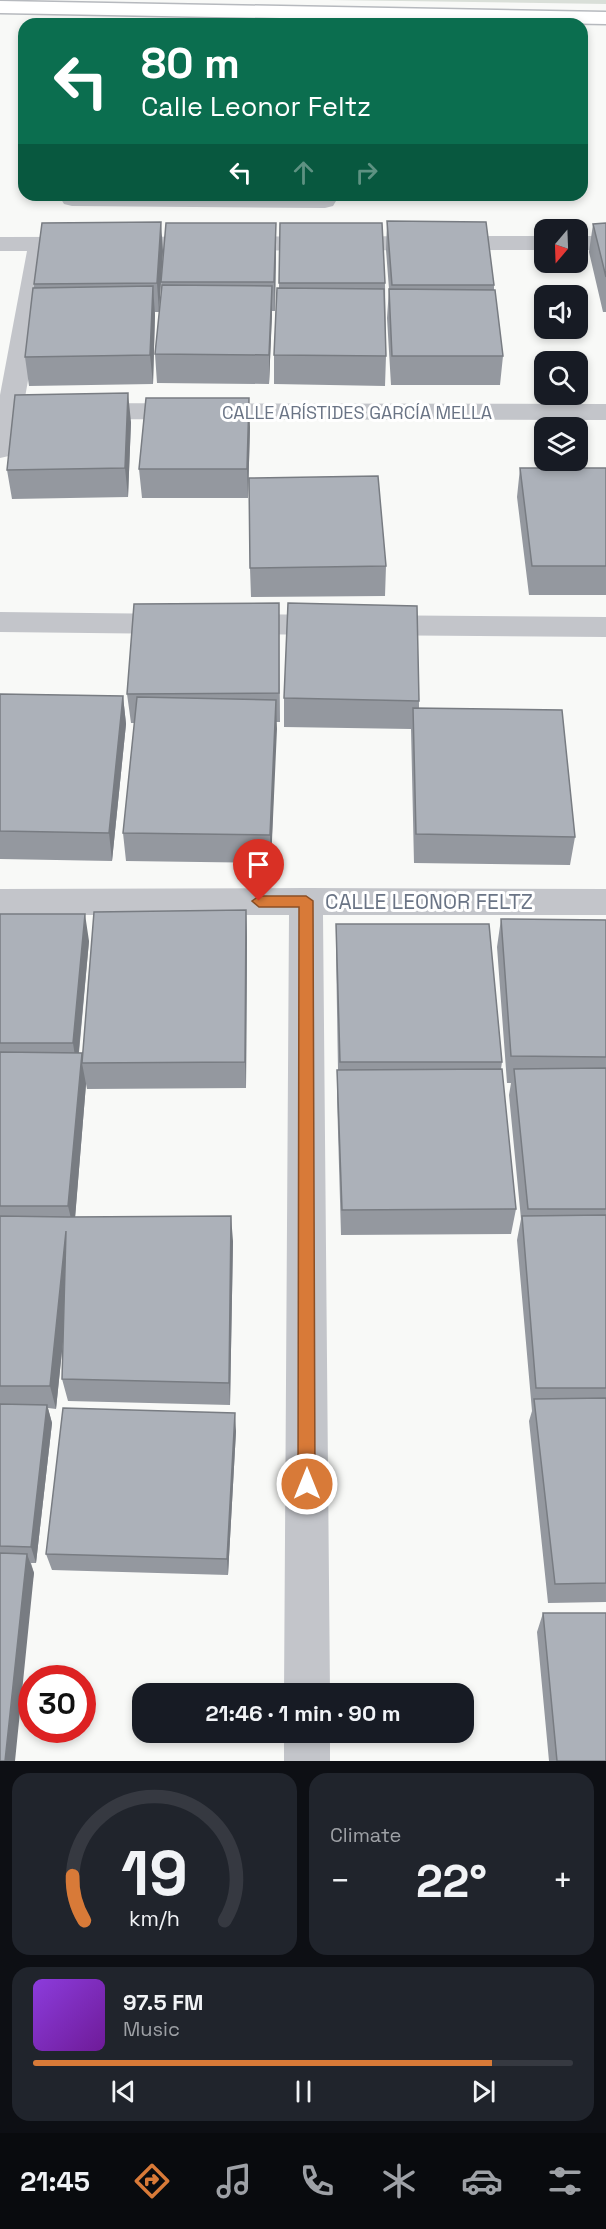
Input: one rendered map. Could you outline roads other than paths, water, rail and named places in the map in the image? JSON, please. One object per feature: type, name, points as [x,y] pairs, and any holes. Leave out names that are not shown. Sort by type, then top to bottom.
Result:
[{"type":"main road","points":[[0,7],[606,18]]},
{"type":"street","points":[[321,243],[325,201]]},
{"type":"street","points":[[0,244],[534,243]]},
{"type":"street","points":[[588,243],[606,243]]},
{"type":"street","points":[[0,450],[5,411],[40,245]]},
{"type":"street","name":"CALLE ARÍSTIDES GARCÍA MELLA","points":[[5,411],[606,412]]},
{"type":"street","points":[[0,622],[606,627]]},
{"type":"street","points":[[306,901],[307,1683]]},
{"type":"street","name":"CALLE LEONOR FELTZ","points":[[0,902],[606,902]]},
{"type":"street","points":[[307,1743],[307,1761]]}]
